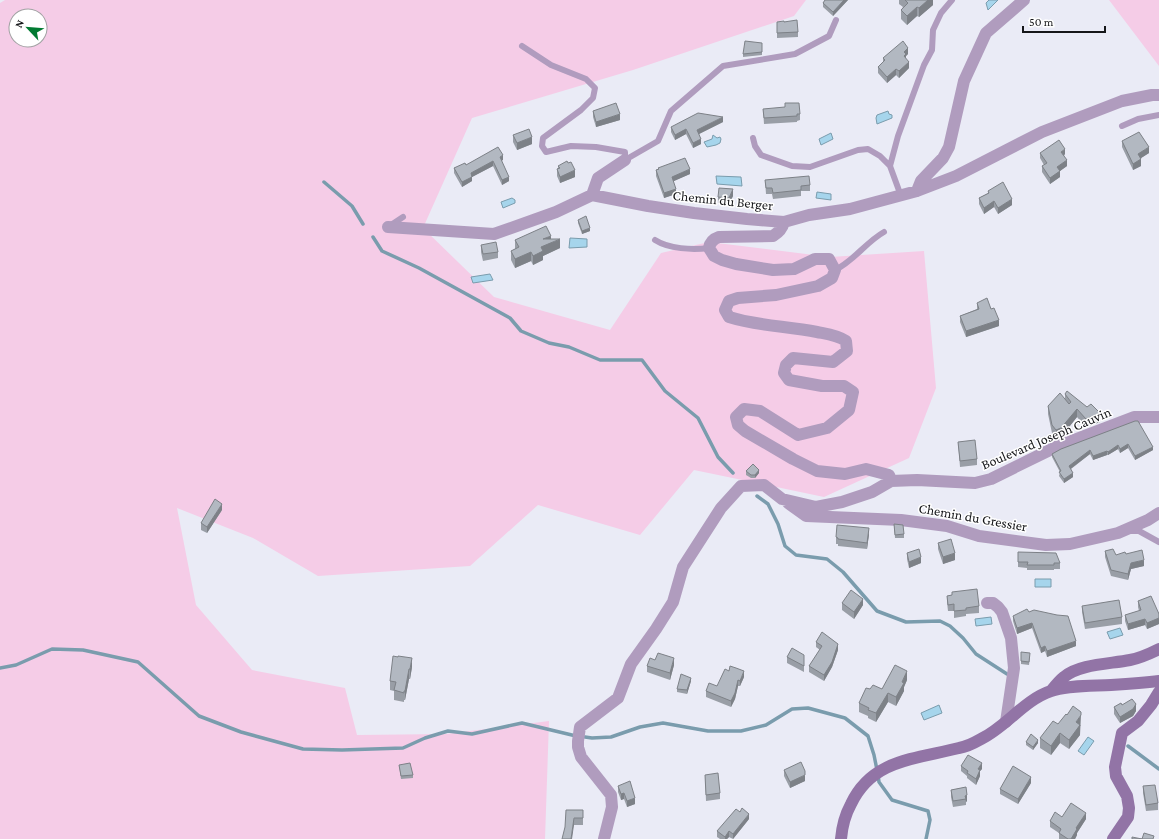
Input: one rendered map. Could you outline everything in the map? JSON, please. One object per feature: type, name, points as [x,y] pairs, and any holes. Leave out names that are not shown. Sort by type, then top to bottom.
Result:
[{"type":"main road","points":[[1051,691],[1064,677],[1071,673],[1090,666],[1129,660],[1144,656],[1159,649]]},
{"type":"main road","points":[[840,839],[844,821],[854,798],[863,785],[882,769],[913,758],[960,748],[982,739],[1037,698],[1051,691],[1075,687],[1159,681]]},
{"type":"main road","points":[[1113,839],[1128,817],[1129,808],[1127,796],[1116,776],[1115,767],[1122,733],[1142,716],[1159,692]]},
{"type":"street","points":[[917,191],[921,181],[943,158],[949,147],[964,81],[986,33],[1024,0]]},
{"type":"street","points":[[784,222],[808,215],[850,209],[917,191],[956,176],[1042,132],[1122,101],[1159,95]]},
{"type":"street","points":[[388,228],[494,234],[556,212],[592,195],[598,178],[625,160]]},
{"type":"street","name":"Chemin du Berger","points":[[592,195],[694,213],[784,222],[782,228],[773,236],[719,236],[713,238],[709,244],[709,248]]},
{"type":"street","points":[[709,248],[714,256],[736,264],[773,270],[794,269],[815,258],[829,259],[835,270],[832,278],[818,286],[776,295],[738,298],[729,301],[725,310],[729,317],[743,321],[799,328],[839,336],[846,341],[847,351],[833,362],[793,358],[786,365],[784,373],[789,380],[822,386],[844,386],[853,392],[850,410],[827,428],[798,435],[760,412],[744,409],[736,417],[738,425],[745,431],[792,459],[817,471],[845,474],[866,469],[889,474],[891,481],[872,492],[842,502],[816,507],[782,499]]},
{"type":"street","name":"Boulevard Joseph Cauvin","points":[[891,481],[917,480],[975,483],[991,479],[1058,446],[1134,418],[1159,417]]},
{"type":"street","name":"Chemin du Gressier","points":[[604,839],[612,807],[611,795],[581,757],[578,747],[580,727],[618,698],[631,664],[673,602],[683,567],[721,508],[741,486],[764,485],[806,516],[901,520],[947,526],[979,536],[1046,544],[1070,544],[1118,533],[1148,520],[1159,513]]},
{"type":"street","points":[[987,603],[998,607],[1002,612],[1011,638],[1014,668],[1006,722]]},
{"type":"lane","points":[[890,166],[898,136],[924,65],[932,50],[933,30],[941,14],[952,0]]},
{"type":"lane","points":[[522,46],[551,65],[586,79],[595,88],[593,98],[581,110],[543,138],[542,146],[546,152],[571,146],[596,147],[625,152],[625,160],[658,141],[671,111],[723,66],[795,54],[829,36],[836,20]]},
{"type":"lane","points":[[1122,126],[1138,119],[1159,115]]},
{"type":"lane","points":[[753,138],[755,146],[761,154],[792,166],[810,167],[858,150],[868,150],[880,156],[890,166],[901,196]]},
{"type":"lane","points":[[388,228],[404,217]]},
{"type":"lane","points":[[835,270],[845,265],[875,237],[884,232]]},
{"type":"lane","points":[[655,240],[662,244],[696,250],[709,248]]},
{"type":"lane","points":[[1124,531],[1139,531],[1159,542]]},
{"type":"shaded area","points":[[5,0],[806,0],[794,16],[633,70],[472,118],[423,228],[494,297],[610,330],[661,253],[709,242],[830,257],[924,251],[936,388],[909,458],[824,497],[694,470],[640,535],[538,505],[470,566],[318,576],[253,538],[177,508],[196,605],[252,670],[345,688],[357,735],[446,734],[549,721],[545,839],[0,839],[0,3]]},
{"type":"shaded area","points":[[1109,0],[1159,0],[1159,66]]},
{"type":"water","points":[[989,0],[998,0],[988,10],[986,3]]},
{"type":"water","points":[[888,111],[889,114],[892,115],[892,118],[877,124],[877,115]]},
{"type":"water","points":[[831,133],[833,139],[821,145],[819,139]]},
{"type":"water","points":[[713,135],[717,138],[720,137],[720,143],[707,147],[704,142],[712,139]]},
{"type":"water","points":[[716,176],[741,177],[742,186],[717,184]]},
{"type":"water","points":[[817,192],[831,194],[831,200],[816,198]]},
{"type":"water","points":[[512,198],[515,200],[515,203],[503,208],[501,202]]},
{"type":"water","points":[[570,238],[587,239],[587,247],[569,248]]},
{"type":"water","points":[[490,274],[493,280],[473,283],[471,277]]},
{"type":"water","points":[[1035,579],[1051,579],[1051,587],[1035,587]]},
{"type":"water","points":[[991,617],[992,624],[976,626],[975,619]]},
{"type":"water","points":[[1120,628],[1123,635],[1110,639],[1107,632]]},
{"type":"water","points":[[939,705],[942,713],[924,720],[921,713]]},
{"type":"water","points":[[1088,737],[1094,741],[1084,755],[1078,751]]},
{"type":"building","points":[[825,0],[844,0],[833,12],[823,3]]},
{"type":"building","points":[[905,0],[928,0],[907,16],[901,10],[908,3]]},
{"type":"building","points":[[797,20],[798,32],[777,33],[777,22]]},
{"type":"building","points":[[745,41],[762,43],[762,52],[743,54]]},
{"type":"building","points":[[903,41],[908,48],[904,52],[906,54],[904,56],[909,62],[899,71],[896,69],[887,77],[878,67],[885,60],[883,58]]},
{"type":"building","points":[[616,103],[620,114],[596,122],[593,111]]},
{"type":"building","points":[[785,103],[799,103],[800,114],[797,114],[797,116],[764,118],[763,109],[785,107]]},
{"type":"building","points":[[698,113],[723,117],[697,130],[701,139],[693,143],[686,129],[675,135],[671,127]]},
{"type":"building","points":[[529,129],[532,137],[517,143],[513,135]]},
{"type":"building","points":[[1139,132],[1149,147],[1138,154],[1141,159],[1133,164],[1122,141]]},
{"type":"building","points":[[1059,140],[1065,149],[1061,152],[1067,160],[1057,167],[1060,171],[1050,178],[1042,166],[1047,163],[1040,153]]},
{"type":"building","points":[[498,147],[503,155],[500,157],[509,177],[502,180],[493,161],[471,173],[472,177],[462,182],[454,168],[465,163],[466,165]]},
{"type":"building","points":[[685,158],[690,169],[672,177],[676,189],[664,193],[656,170]]},
{"type":"building","points":[[567,161],[568,163],[571,162],[575,170],[560,177],[557,169],[560,168],[558,166]]},
{"type":"building","points":[[809,176],[810,185],[801,186],[801,190],[773,193],[772,188],[766,188],[765,180]]},
{"type":"building","points":[[1003,182],[1012,199],[998,208],[994,201],[984,208],[979,198],[989,193],[988,191]]},
{"type":"building","points":[[719,188],[733,189],[729,198],[718,197]]},
{"type":"building","points":[[586,216],[590,228],[582,231],[578,220]]},
{"type":"building","points":[[546,226],[551,236],[543,239],[560,239],[541,247],[543,251],[533,256],[531,252],[515,259],[511,251],[519,247],[515,240]]},
{"type":"building","points":[[496,242],[498,252],[483,254],[481,245]]},
{"type":"building","points":[[987,298],[991,309],[994,308],[999,320],[966,331],[960,316],[979,309],[977,303]]},
{"type":"building","points":[[1067,391],[1087,407],[1091,404],[1100,413],[1086,419],[1077,409],[1061,428],[1056,430],[1052,425],[1048,406],[1060,393],[1069,404],[1071,402],[1065,394]]},
{"type":"building","points":[[1138,421],[1153,447],[1135,456],[1128,444],[1120,449],[1118,445],[1108,452],[1107,451],[1093,456],[1090,450],[1069,466],[1073,473],[1064,479],[1059,472],[1061,471],[1052,454],[1061,449]]},
{"type":"building","points":[[975,440],[977,459],[960,461],[958,442]]},
{"type":"building","points":[[753,464],[759,470],[755,475],[751,475],[746,471]]},
{"type":"building","points":[[215,499],[222,504],[207,527],[201,523]]},
{"type":"building","points":[[894,524],[903,525],[904,534],[895,535]]},
{"type":"building","points":[[837,525],[869,528],[867,543],[838,539],[836,537]]},
{"type":"building","points":[[951,539],[955,553],[943,557],[938,543]]},
{"type":"building","points":[[919,549],[921,557],[909,562],[907,553]]},
{"type":"building","points":[[1113,549],[1116,555],[1125,552],[1126,554],[1142,550],[1144,560],[1131,563],[1128,574],[1111,570],[1105,551]]},
{"type":"building","points":[[1018,552],[1056,553],[1060,563],[1054,563],[1054,565],[1027,565],[1028,562],[1018,562]]},
{"type":"building","points":[[977,589],[979,606],[966,608],[966,610],[954,611],[954,604],[948,605],[947,596],[952,595],[952,592]]},
{"type":"building","points":[[851,590],[863,599],[854,612],[842,603]]},
{"type":"building","points":[[1151,596],[1159,614],[1159,618],[1147,623],[1145,619],[1128,624],[1125,615],[1141,610],[1138,601]]},
{"type":"building","points":[[1119,600],[1122,617],[1085,623],[1082,606]]},
{"type":"building","points":[[1027,609],[1029,612],[1034,610],[1068,616],[1076,641],[1047,651],[1045,646],[1041,648],[1032,623],[1017,628],[1013,616]]},
{"type":"building","points":[[822,632],[838,644],[832,662],[824,675],[809,666],[822,646],[816,642]]},
{"type":"building","points":[[792,648],[804,655],[804,666],[787,657]]},
{"type":"building","points":[[1021,652],[1030,653],[1029,662],[1021,661]]},
{"type":"building","points":[[658,653],[674,658],[670,673],[647,666],[650,658],[655,660]]},
{"type":"building","points":[[393,656],[412,658],[404,693],[394,690],[396,682],[390,681]]},
{"type":"building","points":[[895,665],[907,671],[902,682],[904,683],[896,697],[888,693],[876,713],[868,710],[869,708],[859,703],[866,688],[870,689],[873,685],[882,689]]},
{"type":"building","points":[[730,666],[744,671],[740,681],[738,680],[735,693],[731,701],[706,691],[709,683],[717,686],[725,669],[729,671]]},
{"type":"building","points":[[681,674],[691,678],[687,690],[677,689]]},
{"type":"building","points":[[1132,699],[1136,704],[1133,709],[1120,717],[1114,707],[1121,703],[1122,705]]},
{"type":"building","points":[[1073,706],[1081,712],[1081,715],[1076,722],[1080,725],[1069,740],[1060,733],[1051,746],[1040,738],[1053,721],[1058,724]]},
{"type":"building","points":[[1031,734],[1038,740],[1033,747],[1026,742]]},
{"type":"building","points":[[968,755],[982,763],[978,769],[980,770],[976,779],[967,773],[968,771],[961,766]]},
{"type":"building","points":[[801,762],[805,775],[790,782],[784,770]]},
{"type":"building","points":[[410,763],[413,775],[401,776],[399,765]]},
{"type":"building","points":[[1013,766],[1031,777],[1018,799],[1000,789]]},
{"type":"building","points":[[718,773],[720,793],[706,795],[705,775]]},
{"type":"building","points":[[630,781],[635,798],[627,801],[624,793],[621,794],[618,786]]},
{"type":"building","points":[[1155,785],[1158,803],[1146,805],[1143,786]]},
{"type":"building","points":[[966,787],[966,799],[953,801],[951,790]]},
{"type":"building","points":[[1071,803],[1086,813],[1071,839],[1068,839],[1059,833],[1061,829],[1050,821],[1055,812],[1062,817]]},
{"type":"building","points":[[742,808],[749,814],[733,834],[729,831],[725,837],[717,831],[736,809],[740,812]]},
{"type":"building","points":[[566,810],[583,810],[583,818],[574,818],[571,839],[562,839],[565,827]]},
{"type":"building","points":[[1144,833],[1154,836],[1153,839],[1142,839]]},
{"type":"waterway","points":[[324,182],[352,206],[363,224]]},
{"type":"waterway","points":[[373,237],[382,251],[419,268],[510,318],[521,331],[549,343],[569,347],[600,360],[642,360],[665,391],[698,418],[718,457],[733,473]]},
{"type":"waterway","points":[[757,496],[768,504],[778,524],[785,546],[796,555],[827,559],[843,572],[877,611],[906,622],[940,621],[950,626],[963,638],[976,654],[1007,674]]},
{"type":"waterway","points":[[0,668],[16,665],[52,649],[83,650],[138,662],[199,716],[241,732],[303,749],[342,750],[403,748],[425,738],[448,731],[472,734],[522,723],[576,736]]},
{"type":"waterway","points":[[585,737],[611,737],[640,727],[663,723],[708,731],[741,731],[766,725],[792,709],[808,708],[845,718],[868,736],[877,770]]},
{"type":"waterway","points":[[1128,746],[1159,769]]},
{"type":"waterway","points":[[878,775],[879,782],[892,800],[928,811],[930,820],[926,839]]}]
